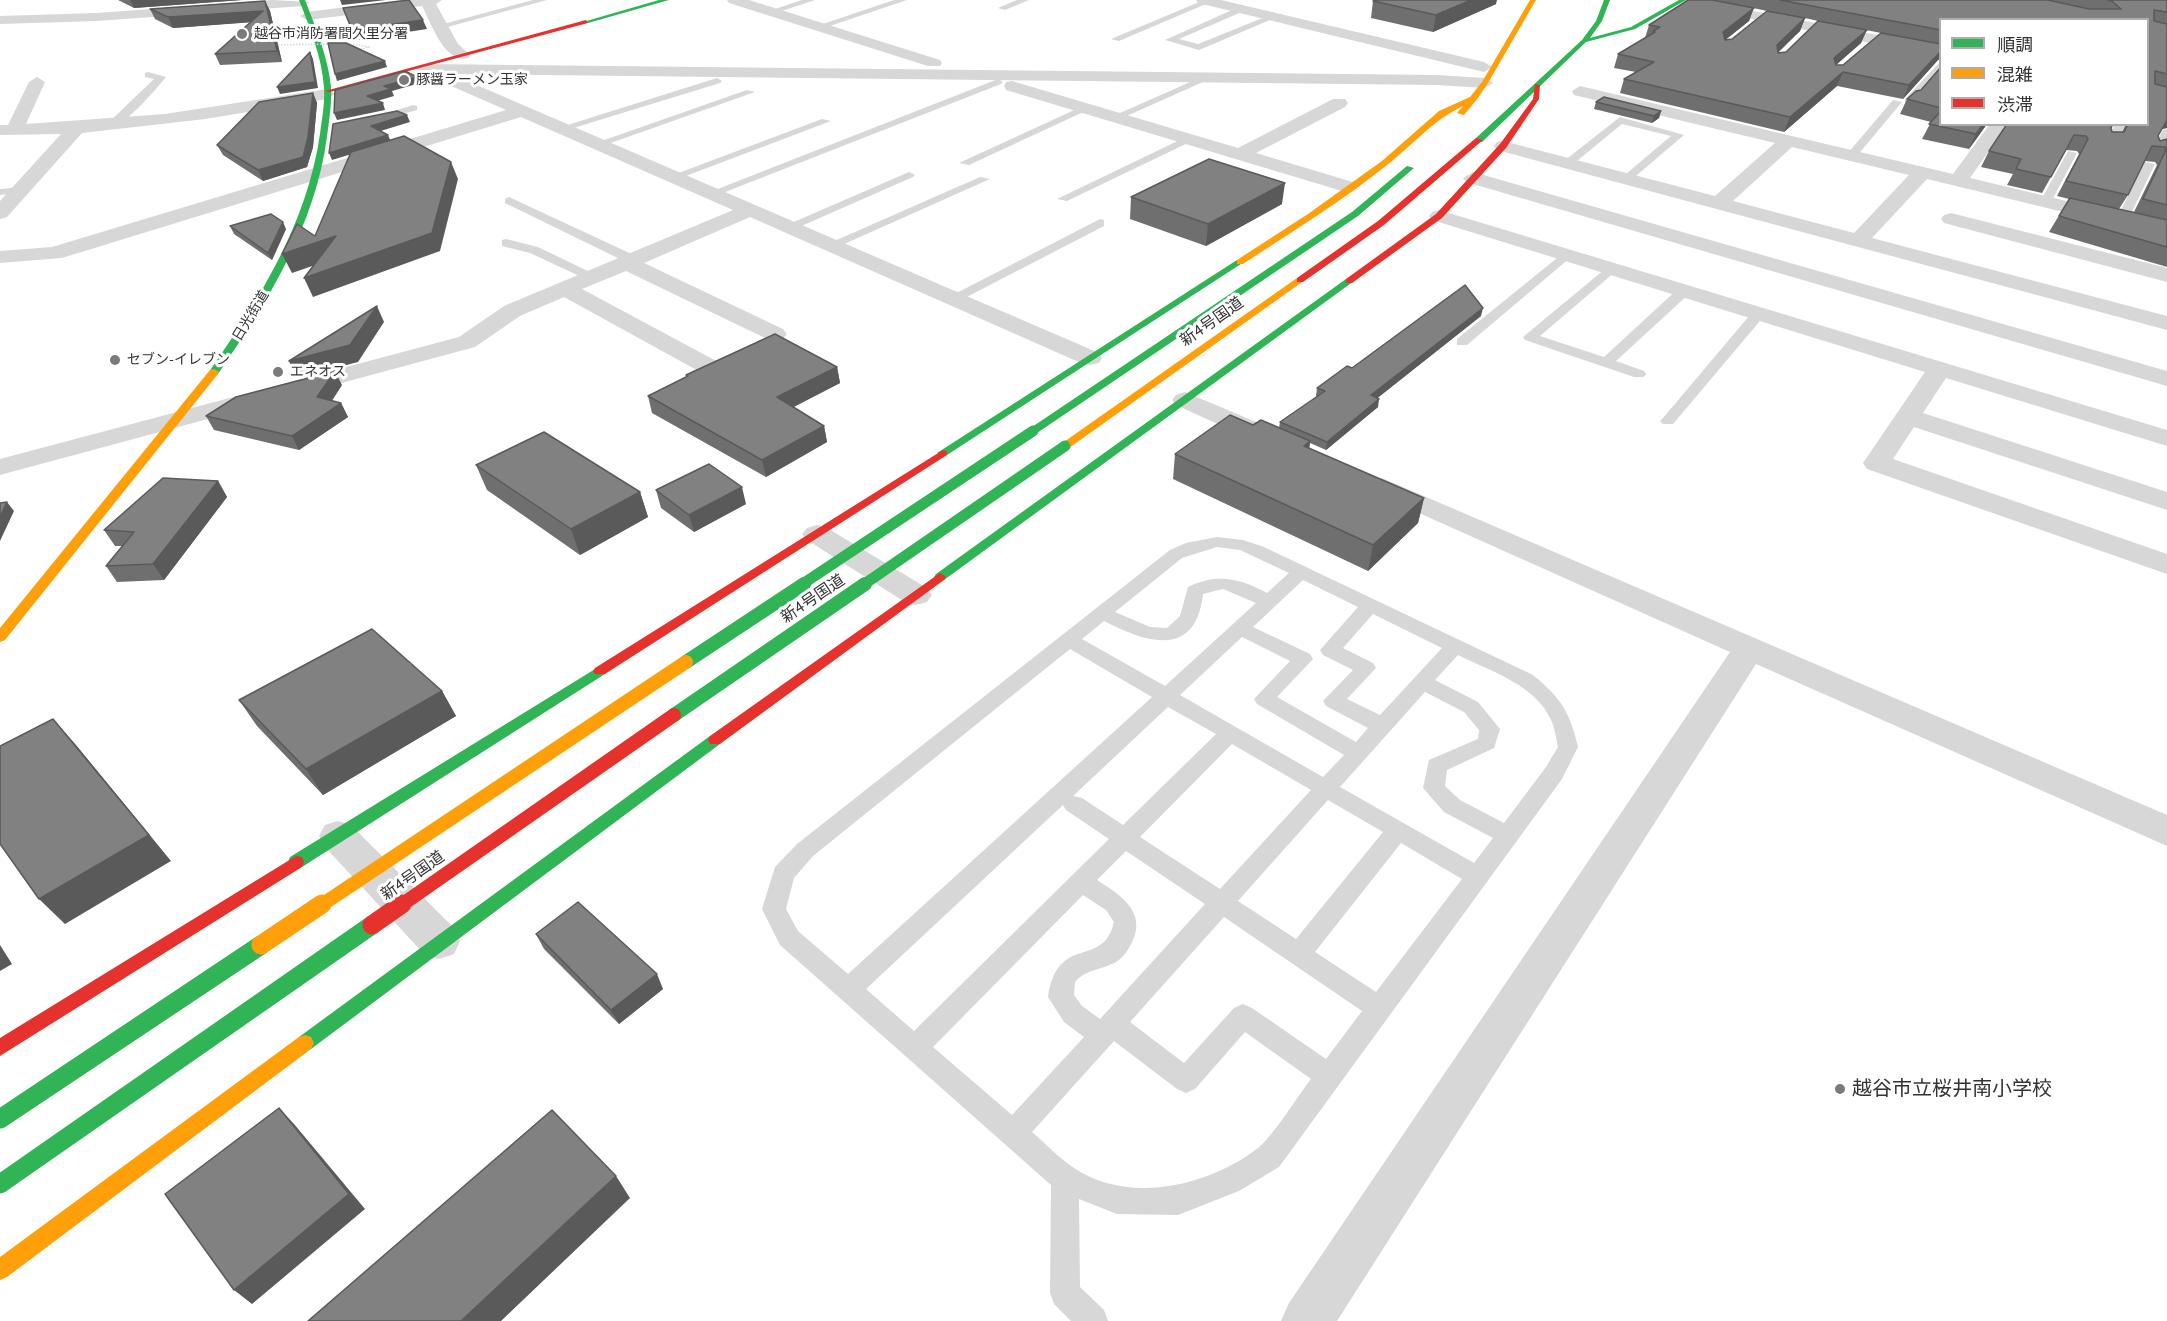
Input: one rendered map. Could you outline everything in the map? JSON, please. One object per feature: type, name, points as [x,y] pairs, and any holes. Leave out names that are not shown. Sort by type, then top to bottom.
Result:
[{"type":"main road","points":[[328,93],[666,0]]},
{"type":"main road","points":[[1448,126],[1484,83],[1533,0]]},
{"type":"main road","name":"新4号国道","points":[[0,1184],[614,756],[1065,446],[1381,223],[1469,149],[1584,41],[1599,21],[1607,0]]},
{"type":"main road","points":[[1584,41],[1634,28],[1679,0]]},
{"type":"main road","name":"日光街道","points":[[0,637],[96,516],[179,419],[219,366],[258,307],[298,229],[331,126],[328,93],[302,1]]},
{"type":"main road","points":[[1524,17],[1547,6]]},
{"type":"main road","points":[[0,1048],[817,534],[1311,216],[1385,162],[1443,113],[1484,83]]},
{"type":"main road","points":[[0,1270],[439,941],[1439,216],[1503,146],[1536,99],[1538,85]]},
{"type":"main road","name":"新4号国道","points":[[0,1119],[1355,214],[1416,161]]},
{"type":"street","points":[[738,0],[883,48],[1349,187]]},
{"type":"street","points":[[1679,0],[1759,21],[1809,31],[1871,43],[1939,52]]},
{"type":"street","points":[[0,20],[98,17],[302,1]]},
{"type":"street","points":[[307,16],[426,1],[452,47],[462,55]]},
{"type":"street","points":[[1206,1],[1273,17],[1484,83]]},
{"type":"street","points":[[810,72],[883,48]]},
{"type":"street","points":[[423,68],[1437,80],[1484,83]]},
{"type":"street","points":[[423,68],[675,177],[786,228],[1090,358]]},
{"type":"street","points":[[7,130],[27,107],[37,82]]},
{"type":"street","points":[[1580,91],[1852,154],[2167,231]]},
{"type":"street","points":[[7,130],[111,126],[246,110],[328,93]]},
{"type":"street","points":[[1240,154],[1339,103]]},
{"type":"street","points":[[0,257],[54,253],[521,111]]},
{"type":"street","points":[[1935,238],[1968,184],[1998,126]]},
{"type":"street","points":[[0,213],[76,128]]},
{"type":"street","points":[[1719,203],[1789,140]]},
{"type":"street","points":[[1503,146],[1719,203],[1782,244],[1935,238],[2167,275]]},
{"type":"street","points":[[1858,240],[1923,172]]},
{"type":"street","points":[[1473,178],[1782,244],[2167,379]]},
{"type":"street","points":[[0,467],[467,342],[512,311],[748,211]]},
{"type":"street","points":[[1439,216],[1685,290],[1738,289],[1782,244]]},
{"type":"street","points":[[1935,238],[2167,323]]},
{"type":"street","points":[[630,261],[775,334]]},
{"type":"street","points":[[566,289],[711,368]]},
{"type":"street","points":[[1738,289],[1760,312],[2167,438]]},
{"type":"street","points":[[1940,368],[1906,416],[1877,464],[2167,564]]},
{"type":"street","points":[[1185,400],[1294,448]]},
{"type":"street","points":[[1906,416],[2167,501]]},
{"type":"street","points":[[1359,476],[2167,831]]},
{"type":"street","points":[[817,534],[916,595]]},
{"type":"street","points":[[1307,1321],[1750,647]]},
{"type":"street","points":[[338,836],[439,941]]},
{"type":"lane","points":[[440,26],[543,0]]},
{"type":"lane","points":[[770,12],[811,0]]},
{"type":"lane","points":[[818,27],[903,0]]},
{"type":"lane","points":[[1002,8],[1025,0]]},
{"type":"lane","points":[[1116,39],[1206,1]]},
{"type":"lane","points":[[1241,9],[1170,40],[1199,48],[1273,17]]},
{"type":"lane","points":[[1909,101],[1939,67]]},
{"type":"lane","points":[[111,126],[122,118],[161,77],[148,75]]},
{"type":"lane","points":[[1116,117],[1209,77]]},
{"type":"lane","points":[[563,128],[717,81]]},
{"type":"lane","points":[[711,194],[999,82]]},
{"type":"lane","points":[[598,144],[750,93]]},
{"type":"lane","points":[[1852,154],[1897,102]]},
{"type":"lane","points":[[363,122],[413,108]]},
{"type":"lane","points":[[964,163],[1087,108]]},
{"type":"lane","points":[[1568,163],[1620,120],[1678,135],[1626,179]]},
{"type":"lane","points":[[675,177],[826,121]]},
{"type":"lane","points":[[2109,144],[2120,126]]},
{"type":"lane","points":[[2156,152],[2167,132]]},
{"type":"lane","points":[[1063,199],[1188,139]]},
{"type":"lane","points":[[2046,202],[2072,153]]},
{"type":"lane","points":[[2122,220],[2149,164]]},
{"type":"lane","points":[[786,228],[909,176]]},
{"type":"lane","points":[[829,246],[984,178]]},
{"type":"lane","points":[[0,192],[22,190]]},
{"type":"lane","points":[[509,201],[630,261]]},
{"type":"lane","points":[[952,299],[1100,223]]},
{"type":"lane","points":[[506,243],[534,250],[593,277]]},
{"type":"lane","points":[[1462,342],[1567,254]]},
{"type":"lane","points":[[1611,268],[1530,337],[1639,374]]},
{"type":"lane","points":[[1606,363],[1685,290]]},
{"type":"lane","points":[[1668,421],[1760,312]]},
{"type":"lane","points":[[1217,542],[1243,545],[1301,572],[1526,680],[1550,700],[1562,721],[1568,747],[1554,773],[1269,1156],[1229,1181],[1178,1201],[1117,1200],[1065,1179],[789,938],[774,909],[783,874],[805,850],[1176,554],[1192,547],[1217,542]]},
{"type":"lane","points":[[848,990],[1301,572]]},
{"type":"lane","points":[[1102,613],[1144,633],[1165,635],[1179,629],[1189,619],[1194,591],[1208,583],[1230,583],[1268,602]]},
{"type":"lane","points":[[1370,605],[1330,650],[1366,668],[1333,701],[1383,726]]},
{"type":"lane","points":[[1240,628],[1303,659],[1264,699],[1358,753]]},
{"type":"lane","points":[[1069,640],[1159,703],[1230,733],[1477,876]]},
{"type":"lane","points":[[1012,1133],[1455,646]]},
{"type":"lane","points":[[1422,682],[1471,707],[1490,729],[1487,743],[1471,752],[1448,757],[1437,766],[1434,788],[1452,806],[1508,835]]},
{"type":"lane","points":[[914,1048],[1230,733]]},
{"type":"lane","points":[[1074,804],[1379,1008]]},
{"type":"lane","points":[[1298,954],[1398,830]]},
{"type":"lane","points":[[1081,882],[1113,903],[1126,921],[1124,940],[1112,954],[1076,967],[1064,978],[1061,997],[1073,1014],[1107,1030],[1186,1080],[1243,1016],[1328,1076]]},
{"type":"lane","points":[[1065,1179],[1065,1293],[1093,1321]]},
{"type":"path","points":[[267,44],[278,42]]},
{"type":"path","points":[[342,43],[369,47],[362,49],[346,46]]},
{"type":"path","points":[[271,45],[330,44]]},
{"type":"building","points":[[409,0],[423,20],[352,30],[343,8]]},
{"type":"building","points":[[1471,0],[1436,15],[1373,1]]},
{"type":"building","points":[[1688,0],[1712,0],[1754,8],[1723,32],[1725,40],[1732,39],[1767,11],[1805,18],[1777,45],[1778,53],[1786,52],[1818,21],[1867,30],[1834,58],[1836,65],[1843,65],[1881,33],[1939,44],[1939,53],[1909,85],[1843,72],[1790,117],[1624,79],[1654,62],[1618,54],[1660,27],[1649,25]]},
{"type":"building","points":[[1780,0],[2048,0],[2089,9],[2121,9],[2112,1],[2107,0],[2167,0],[2167,12],[2154,10],[2154,21],[2167,24],[2167,74],[2155,71],[2155,84],[2167,87],[2167,120],[2158,136],[2160,141],[2167,139],[2167,205],[2143,199],[2166,150],[2165,147],[2152,146],[2128,195],[2066,181],[2088,139],[2086,136],[2074,135],[2051,177],[2016,169],[2021,159],[1989,151],[2006,126],[2112,126],[2112,132],[2124,132],[2127,126],[2149,126],[2149,18],[1939,18],[1939,30]]},
{"type":"building","points":[[265,1],[277,51],[215,54],[263,11],[168,17],[150,9]]},
{"type":"building","points":[[328,43],[346,43],[385,61],[335,74]]},
{"type":"building","points":[[310,52],[315,82],[277,87]]},
{"type":"building","points":[[1939,69],[1939,107],[1907,99],[1916,91],[1921,90]]},
{"type":"building","points":[[405,71],[417,77],[384,86],[391,89],[367,96],[383,103],[334,113],[335,90]]},
{"type":"building","points":[[313,93],[308,137],[303,157],[258,170],[217,145],[259,102]]},
{"type":"building","points":[[1604,97],[1661,111],[1654,116],[1596,102]]},
{"type":"building","points":[[397,111],[407,115],[371,126],[388,135],[329,153],[333,124]]},
{"type":"building","points":[[1939,113],[1939,126],[1982,126],[1976,134],[1929,124]]},
{"type":"building","points":[[404,136],[451,162],[432,233],[304,278],[336,236],[282,254],[297,224],[315,236],[351,152]]},
{"type":"building","points":[[1209,159],[1285,183],[1208,224],[1131,197]]},
{"type":"building","points":[[2070,198],[2167,220],[2167,247],[2059,216]]},
{"type":"building","points":[[271,214],[283,222],[268,253],[230,226]]},
{"type":"building","points":[[1465,285],[1483,308],[1371,395],[1379,399],[1327,442],[1280,422],[1325,391],[1317,388],[1347,366],[1352,368]]},
{"type":"building","points":[[377,306],[350,345],[289,361]]},
{"type":"building","points":[[775,334],[837,367],[777,397],[824,426],[762,460],[648,396],[688,376],[686,375]]},
{"type":"building","points":[[335,371],[317,397],[341,403],[292,436],[206,416],[236,397]]},
{"type":"building","points":[[1230,415],[1253,425],[1261,420],[1310,441],[1304,446],[1424,498],[1373,545],[1175,454]]},
{"type":"building","points":[[544,432],[640,492],[571,529],[476,465]]},
{"type":"building","points":[[709,464],[742,487],[689,515],[656,490]]},
{"type":"building","points":[[163,478],[218,481],[153,564],[106,566],[134,532],[104,530]]},
{"type":"building","points":[[7,502],[0,517],[0,503]]},
{"type":"building","points":[[372,629],[442,691],[306,769],[239,700]]},
{"type":"building","points":[[53,719],[149,835],[39,899],[0,844],[0,746]]},
{"type":"building","points":[[578,902],[657,974],[611,1010],[536,934]]},
{"type":"building","points":[[279,1108],[349,1194],[234,1290],[165,1194]]},
{"type":"building","points":[[552,1110],[616,1176],[461,1321],[308,1321]]},
{"type":"traffic: fast","points":[[214,372],[252,315],[286,255],[301,224],[320,159],[328,104],[327,83],[314,31],[302,0]]},
{"type":"traffic: fast","points":[[586,22],[666,0]]},
{"type":"traffic: fast","points":[[1479,140],[1584,41],[1599,21],[1607,0]]},
{"type":"traffic: fast","points":[[1584,41],[1633,28],[1683,0]]},
{"type":"traffic: fast","points":[[1033,431],[1355,214],[1410,168]]},
{"type":"traffic: fast","points":[[943,453],[1240,262]]},
{"type":"traffic: fast","points":[[940,577],[1349,281]]},
{"type":"traffic: fast","points":[[686,662],[1033,431]]},
{"type":"traffic: fast","points":[[674,715],[1065,446]]},
{"type":"traffic: fast","points":[[296,862],[600,671]]},
{"type":"traffic: fast","points":[[305,1043],[715,740]]},
{"type":"traffic: fast","points":[[0,1184],[372,925]]},
{"type":"traffic: fast","points":[[0,1119],[261,945]]},
{"type":"traffic: slow","points":[[1461,113],[1485,83],[1533,0]]},
{"type":"traffic: slow","points":[[1240,262],[1311,216],[1385,163],[1442,113],[1476,97]]},
{"type":"traffic: slow","points":[[1065,446],[1300,280]]},
{"type":"traffic: slow","points":[[0,637],[214,372]]},
{"type":"traffic: slow","points":[[261,945],[686,662]]},
{"type":"traffic: slow","points":[[0,1270],[305,1043]]},
{"type":"traffic: jam","points":[[328,91],[586,22]]},
{"type":"traffic: jam","points":[[1349,281],[1439,216],[1503,146],[1536,99],[1537,85]]},
{"type":"traffic: jam","points":[[1300,280],[1381,223],[1479,140]]},
{"type":"traffic: jam","points":[[600,671],[943,453]]},
{"type":"traffic: jam","points":[[715,740],[940,577]]},
{"type":"traffic: jam","points":[[372,925],[674,715]]},
{"type":"traffic: jam","points":[[0,1048],[296,862]]},
{"type":"place","name":"越谷市消防署間久里分署","points":[[242,34]]},
{"type":"place","name":"豚醤ラーメン玉家","points":[[404,80]]},
{"type":"place","name":"セブン-イレブン","points":[[115,360]]},
{"type":"place","name":"エネオス","points":[[278,372]]},
{"type":"place","name":"越谷市立桜井南小学校","points":[[1840,1089]]}]
